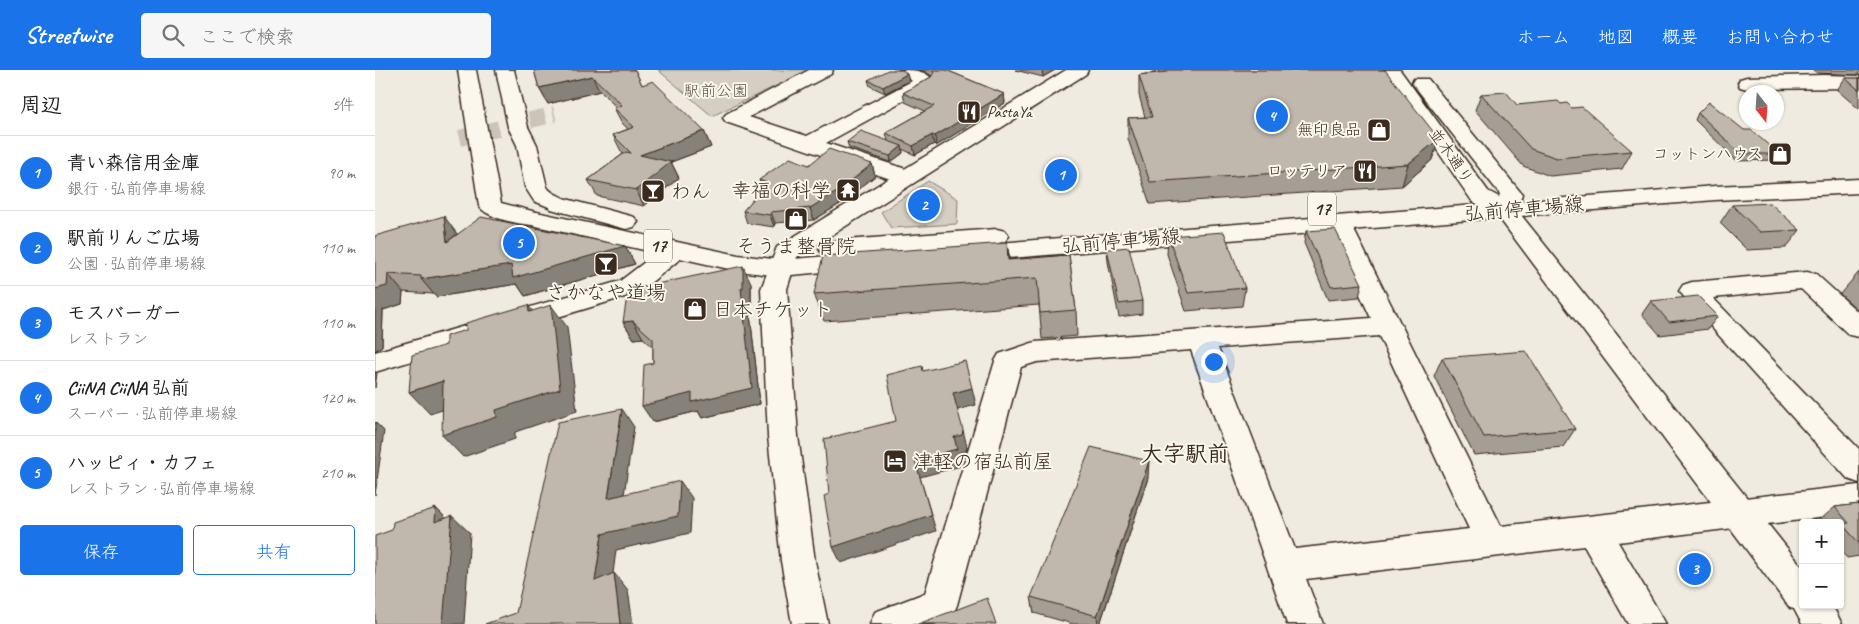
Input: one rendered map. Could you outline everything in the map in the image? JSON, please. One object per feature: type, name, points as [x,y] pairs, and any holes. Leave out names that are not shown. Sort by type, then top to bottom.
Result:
[{"type":"street","name":"弘前停車場線","points":[[467,70],[490,206],[537,220],[738,263],[1339,224],[1711,177],[1784,173],[1859,174]]},
{"type":"street","name":"弘前停車場線","points":[[505,70],[518,127],[527,145],[536,187],[542,196],[559,204],[589,210],[603,217],[783,261],[1480,196],[1508,202],[1859,186]]},
{"type":"street","points":[[824,70],[790,86],[733,118],[907,177]]},
{"type":"street","points":[[808,144],[925,81],[909,70]]},
{"type":"street","points":[[810,624],[798,560],[783,436],[774,289],[783,261],[907,177],[1079,70]]},
{"type":"street","name":"並木通り","points":[[1391,70],[1480,196]]},
{"type":"street","name":"並木通り","points":[[1411,70],[1799,591]]},
{"type":"street","points":[[1747,83],[1824,80],[1859,82]]},
{"type":"street","points":[[1339,224],[1492,543]]},
{"type":"street","points":[[375,362],[629,287],[676,250]]},
{"type":"street","points":[[1859,328],[1807,280],[1692,291],[1859,470]]},
{"type":"street","points":[[888,624],[939,605],[1009,361],[1035,352],[1388,326]]},
{"type":"street","points":[[1201,340],[1305,624]]},
{"type":"street","points":[[1283,566],[1859,499]]},
{"type":"street","points":[[1593,530],[1649,624]]},
{"type":"street","points":[[1813,609],[1824,624]]},
{"type":"green space","name":"駅前公園","points":[[658,70],[810,70],[712,116]]},
{"type":"green space","points":[[928,181],[958,199],[957,224],[891,228],[881,212]]},
{"type":"building","points":[[534,70],[635,70],[642,85],[653,81],[704,131],[640,155],[671,162],[636,190],[588,180],[626,152],[631,153],[613,135],[634,127],[614,108],[622,105],[592,76],[539,88]]},
{"type":"building","points":[[888,70],[902,70],[907,74],[883,87],[868,80]]},
{"type":"building","points":[[932,70],[946,70],[1004,94],[935,136],[932,135],[913,146],[886,133],[934,106],[903,93],[931,77],[934,73]]},
{"type":"building","points":[[1166,70],[1385,70],[1439,139],[1408,164],[1150,182],[1128,118],[1152,117],[1139,75],[1167,72]]},
{"type":"building","points":[[1845,78],[1859,78],[1859,90]]},
{"type":"building","points":[[1506,92],[1517,105],[1558,101],[1561,104],[1567,103],[1572,108],[1582,107],[1632,151],[1557,158],[1531,149],[1481,94]]},
{"type":"building","points":[[1709,102],[1739,126],[1739,130],[1751,130],[1779,154],[1741,154],[1698,113]]},
{"type":"building","points":[[861,131],[902,146],[890,156],[847,142]]},
{"type":"building","points":[[829,149],[872,164],[837,192],[810,208],[771,212],[770,215],[743,211],[767,183],[759,180],[790,158],[809,165]]},
{"type":"building","points":[[1770,203],[1800,230],[1760,232],[1732,205]]},
{"type":"building","points":[[444,216],[447,242],[481,217],[625,246],[513,278],[511,265],[421,279],[421,276],[388,274],[387,286],[375,289],[375,236]]},
{"type":"building","points":[[1335,229],[1362,284],[1331,287],[1306,231]]},
{"type":"building","points":[[1224,232],[1245,288],[1188,293],[1168,236]]},
{"type":"building","points":[[1007,243],[1008,260],[1069,255],[1076,310],[1040,313],[1037,278],[814,294],[823,256]]},
{"type":"building","points":[[1129,247],[1142,301],[1119,304],[1107,249]]},
{"type":"building","points":[[743,266],[743,288],[741,288],[752,388],[692,402],[692,393],[642,406],[644,365],[653,363],[653,339],[633,321],[623,322],[628,290]]},
{"type":"building","points":[[1698,296],[1718,316],[1669,322],[1651,301]]},
{"type":"building","points":[[528,305],[529,312],[551,305],[560,389],[496,410],[497,417],[442,435],[443,381],[409,392],[412,355],[446,345],[446,336],[466,330],[466,323]]},
{"type":"building","points":[[1526,351],[1575,429],[1484,437],[1442,358]]},
{"type":"building","points":[[965,361],[972,388],[953,393],[963,430],[962,435],[954,437],[957,449],[915,460],[931,515],[833,547],[824,496],[829,494],[824,439],[896,421],[887,375],[922,366],[923,371]]},
{"type":"building","points":[[622,409],[608,498],[680,481],[678,516],[602,534],[595,581],[614,573],[620,624],[485,624],[516,613],[558,422]]},
{"type":"building","points":[[1091,447],[1149,461],[1097,616],[1031,597]]},
{"type":"building","points":[[1859,504],[1859,543],[1844,526],[1844,524],[1849,523],[1835,507]]},
{"type":"building","points":[[436,508],[435,522],[452,516],[443,624],[375,624],[375,536],[392,530],[393,522]]},
{"type":"building","points":[[987,598],[996,624],[918,624]]},
{"type":"tunnel","points":[[460,138],[555,114]]},
{"type":"place","name":"PastaYa","points":[[969,112]]},
{"type":"place","name":"CiiNA CiiNA 弘前","points":[[1272,116]]},
{"type":"place","name":"無印良品","points":[[1379,130]]},
{"type":"place","name":"コットンハウス","points":[[1780,154]]},
{"type":"place","name":"ロッテリア","points":[[1365,171]]},
{"type":"place","name":"青い森信用金庫","points":[[1061,175]]},
{"type":"place","name":"幸福の科学","points":[[848,190]]},
{"type":"place","name":"わん","points":[[653,191]]},
{"type":"place","name":"駅前りんご広場","points":[[924,205]]},
{"type":"place","name":"そうま整骨院","points":[[796,219]]},
{"type":"place","name":"ハッピィ・カフェ","points":[[519,243]]},
{"type":"place","name":"さかなや道場","points":[[606,264]]},
{"type":"place","name":"日本チケット","points":[[695,309]]},
{"type":"place","name":"津軽の宿弘前屋","points":[[895,461]]},
{"type":"place","name":"モスバーガー","points":[[1695,569]]},
{"type":"district","name":"大字駅前","points":[[1185,454]]}]
